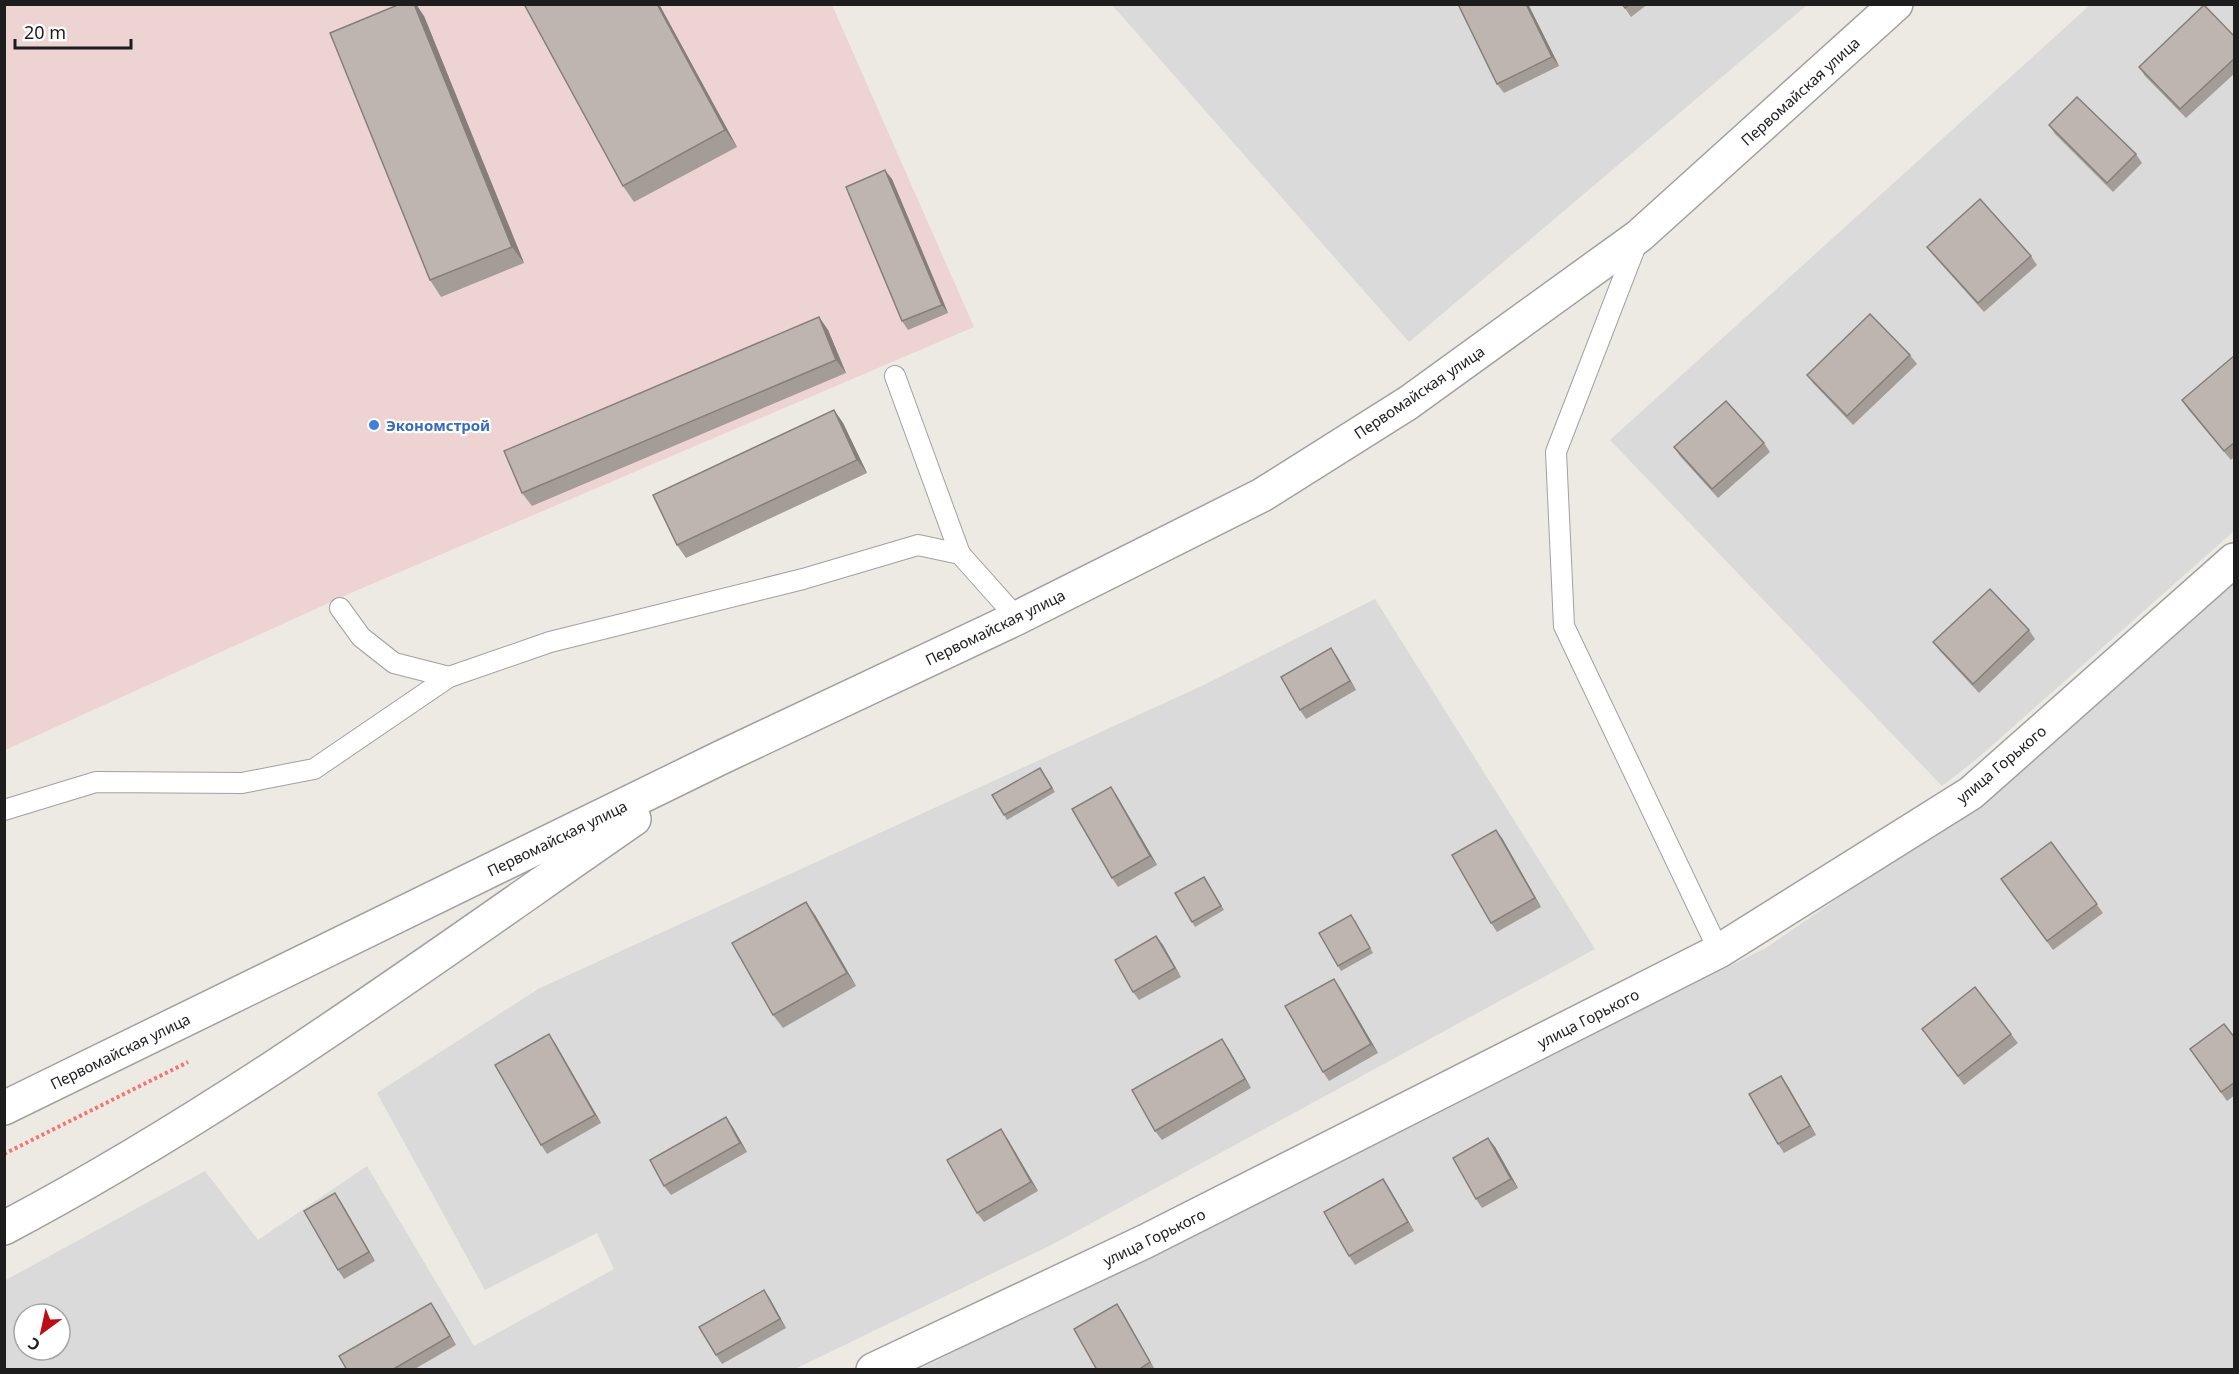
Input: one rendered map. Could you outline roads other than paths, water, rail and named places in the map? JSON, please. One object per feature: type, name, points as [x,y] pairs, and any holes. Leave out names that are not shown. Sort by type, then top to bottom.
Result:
[{"type":"street","name":"Первомайская улица","points":[[4,1108],[720,758],[1017,618],[1262,495],[1408,403],[1640,236],[1896,4]]},
{"type":"street","name":"улица Горького","points":[[873,1370],[1146,1241],[1719,951],[1971,793],[2235,560]]},
{"type":"street","points":[[4,1228],[137,1152],[312,1042],[720,758]]},
{"type":"lane","points":[[1640,236],[1556,452],[1564,627],[1719,951]]},
{"type":"lane","points":[[895,376],[960,554],[1017,618]]},
{"type":"lane","points":[[4,810],[96,782],[242,783],[314,769],[449,677],[550,642],[803,579],[918,545],[960,554]]},
{"type":"lane","points":[[340,608],[361,637],[394,663],[449,677]]},
{"type":"place","name":"Экономстрой","points":[[374,425]]}]
